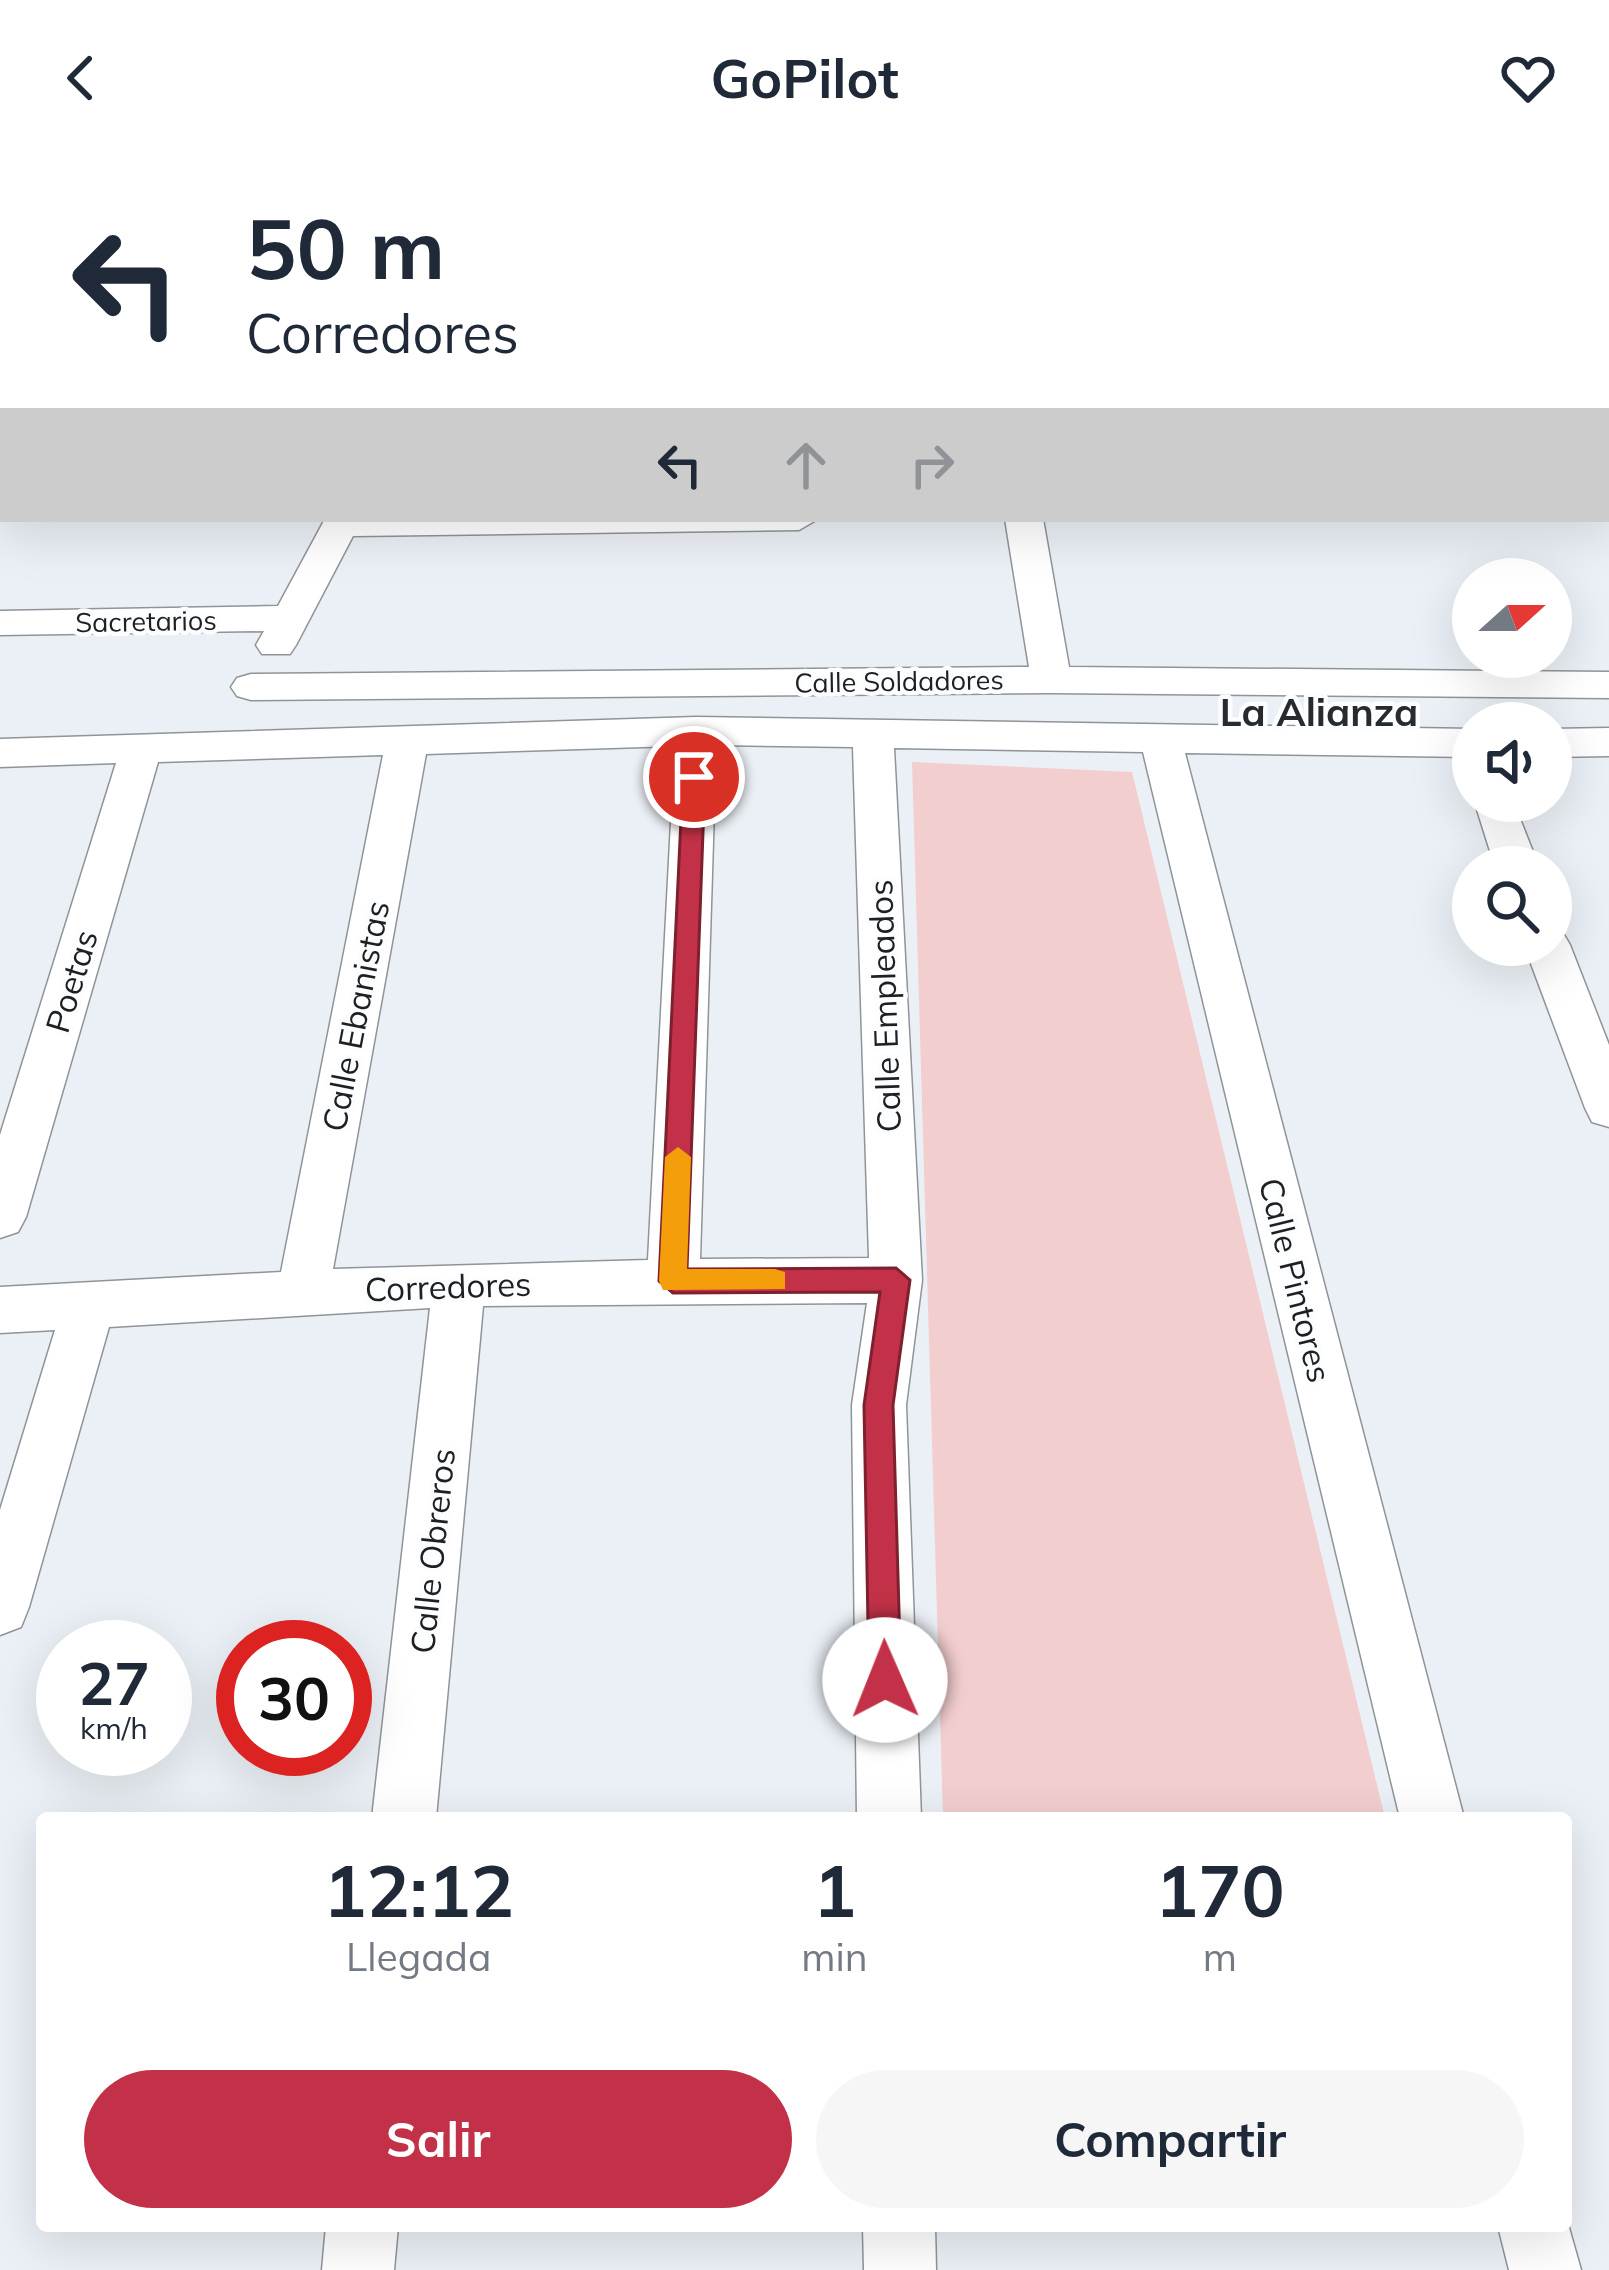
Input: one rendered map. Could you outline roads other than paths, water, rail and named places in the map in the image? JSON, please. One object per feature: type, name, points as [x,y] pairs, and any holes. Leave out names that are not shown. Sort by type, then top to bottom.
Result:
[{"type":"street","points":[[226,744],[250,687],[342,522]]},
{"type":"street","points":[[1025,522],[1051,680]]},
{"type":"street","name":"Sacretarios","points":[[0,623],[292,618]]},
{"type":"street","name":"Calle Soldadores","points":[[250,687],[1051,680],[1609,686]]},
{"type":"street","points":[[673,1281],[696,731]]},
{"type":"street","name":"Calle Soldadores","points":[[0,753],[696,731],[1452,746]]},
{"type":"street","name":"Calle Empleados","points":[[873,732],[896,1280],[879,1405],[889,1812]]},
{"type":"street","name":"Calle Ebanistas","points":[[303,1291],[407,741]]},
{"type":"street","name":"Calle Pintores","points":[[1161,741],[1430,1812]]},
{"type":"street","points":[[1572,742],[1609,742]]},
{"type":"street","name":"Poetas","points":[[0,1217],[142,746]]},
{"type":"street","points":[[1555,966],[1609,1108]]},
{"type":"street","name":"Corredores","points":[[0,1310],[459,1284],[896,1280]]},
{"type":"street","name":"Calle Obreros","points":[[405,1812],[459,1284]]},
{"type":"street","points":[[0,1607],[89,1304]]},
{"type":"street","points":[[358,2270],[361,2232]]},
{"type":"street","points":[[899,2232],[900,2270]]},
{"type":"street","points":[[1536,2232],[1545,2270]]},
{"type":"district","name":"La Alianza","points":[[1319,711]]}]
